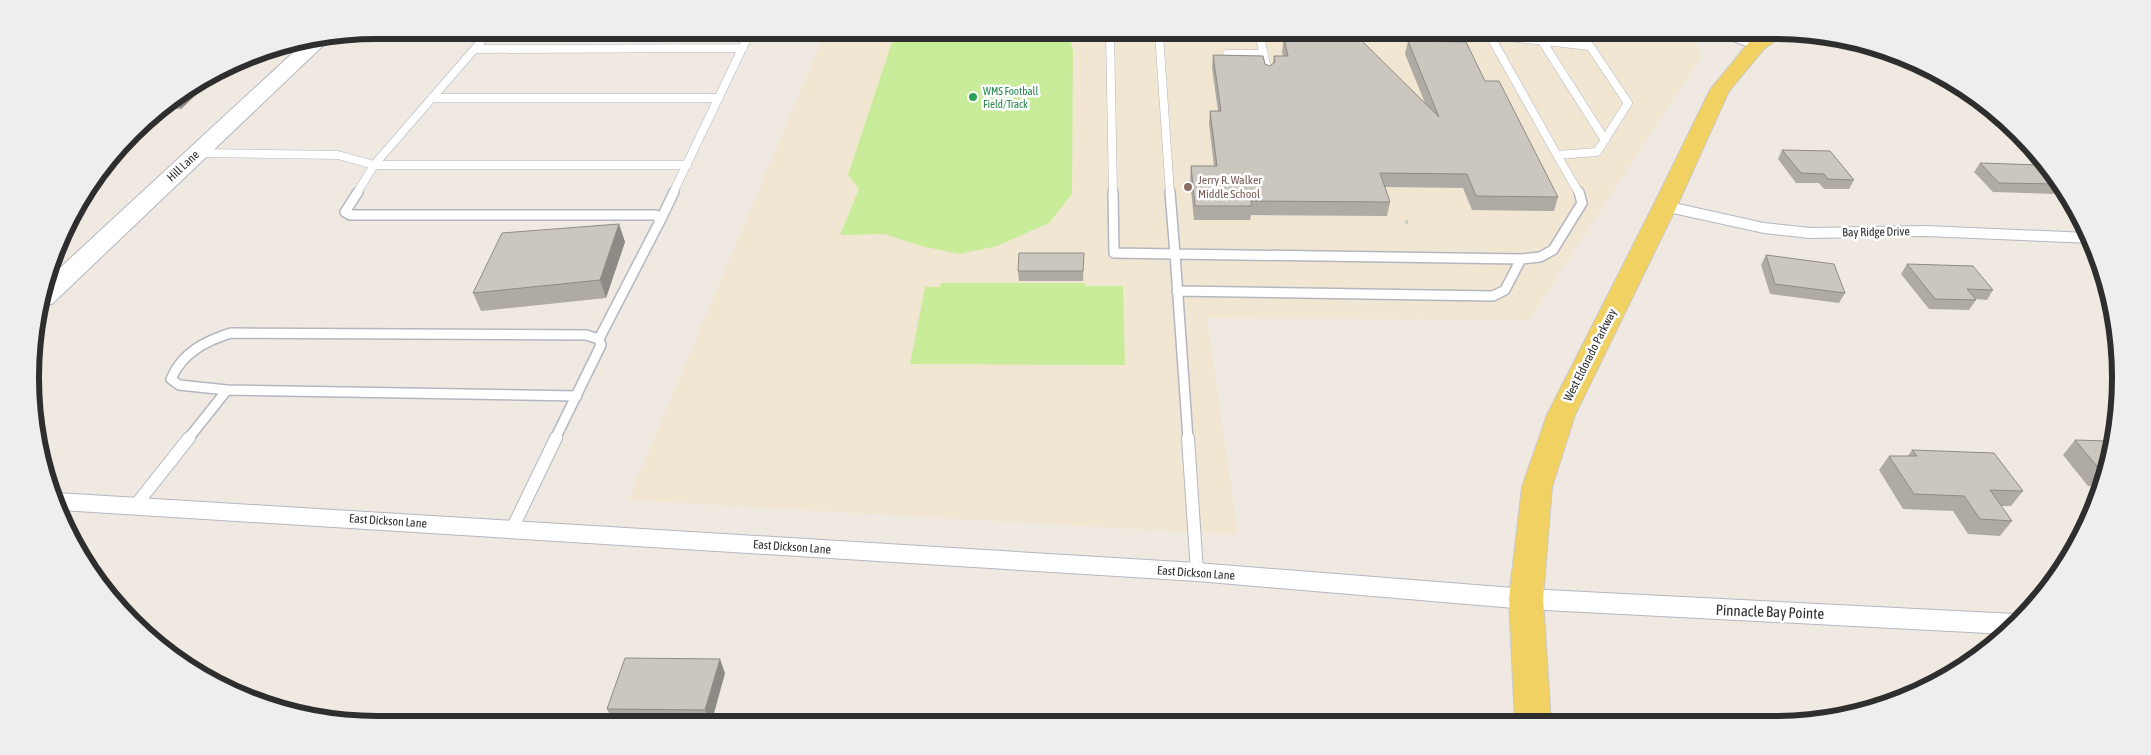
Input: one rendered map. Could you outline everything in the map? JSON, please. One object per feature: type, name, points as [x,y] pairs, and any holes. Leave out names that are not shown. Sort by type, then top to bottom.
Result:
[{"type":"main road","name":"West Eldorado Parkway","points":[[1533,716],[1526,599],[1537,488],[1561,415],[1666,206],[1720,90],[1757,45],[1765,39]]},
{"type":"street","points":[[1741,39],[1757,45]]},
{"type":"street","name":"Hill Lane","points":[[49,293],[313,45]]},
{"type":"street","name":"Bay Ridge Drive","points":[[1666,206],[1764,228],[1810,232],[1925,231],[2081,238]]},
{"type":"street","name":"East Dickson Lane","points":[[63,501],[1197,572],[1526,599]]},
{"type":"street","name":"Pinnacle Bay Pointe","points":[[1526,599],[2006,624]]},
{"type":"lane","points":[[483,39],[374,165],[345,212],[350,215],[656,216],[660,221]]},
{"type":"lane","points":[[512,529],[601,345],[599,339],[660,221],[747,39]]},
{"type":"lane","points":[[1110,39],[1114,253],[1521,259],[1540,257],[1554,250],[1582,203],[1578,188],[1557,155],[1491,39]]},
{"type":"lane","points":[[1160,39],[1197,572]]},
{"type":"lane","points":[[1260,39],[1268,73]]},
{"type":"lane","points":[[1534,39],[1590,46],[1628,103],[1597,152],[1557,155]]},
{"type":"lane","points":[[1542,40],[1604,140]]},
{"type":"lane","points":[[475,49],[743,48]]},
{"type":"lane","points":[[1226,54],[1264,54]]},
{"type":"lane","points":[[432,98],[718,98]]},
{"type":"lane","points":[[197,153],[338,155],[374,165],[687,165]]},
{"type":"lane","points":[[1177,291],[1493,296],[1505,290],[1521,259]]},
{"type":"lane","points":[[577,396],[227,390],[179,385],[171,379],[174,368],[194,349],[218,336],[231,333],[586,335],[599,339]]},
{"type":"lane","points":[[135,506],[227,390]]},
{"type":"path","points":[[1406,220],[1408,226]]},
{"type":"shaded area","name":"Jerry R. Walker Middle School","points":[[822,39],[1692,39],[1696,41],[1701,57],[1529,320],[1207,318],[1238,535],[628,500]]},
{"type":"green space","name":"WMS Football Field/Track","points":[[893,39],[1070,39],[1073,51],[1072,194],[1049,223],[997,246],[959,254],[921,246],[884,234],[840,235],[859,189],[848,175]]},
{"type":"green space","points":[[941,283],[1085,283],[1085,286],[1123,286],[1125,365],[910,364],[925,287],[940,287]]},
{"type":"building","name":"Jerry R. Walker Middle School","points":[[1284,39],[1360,39],[1439,117],[1408,41],[1466,42],[1485,81],[1499,81],[1558,197],[1476,196],[1467,174],[1380,173],[1390,202],[1251,201],[1252,206],[1195,206],[1191,166],[1217,166],[1210,111],[1221,111],[1213,55],[1263,56],[1265,64],[1270,66],[1275,62],[1274,56],[1288,56]]},
{"type":"building","points":[[1782,150],[1830,151],[1854,180],[1828,179],[1824,174],[1801,173]]},
{"type":"building","points":[[1980,163],[2037,165],[2051,184],[1999,183]]},
{"type":"building","points":[[619,224],[600,280],[473,293],[502,233]]},
{"type":"building","points":[[1019,253],[1084,253],[1083,271],[1018,271]]},
{"type":"building","points":[[1766,255],[1834,264],[1845,293],[1775,284]]},
{"type":"building","points":[[1907,264],[1973,266],[1993,290],[1967,289],[1976,300],[1935,299]]},
{"type":"building","points":[[2075,440],[2106,441],[2100,469]]},
{"type":"building","points":[[1912,450],[1994,453],[2023,491],[1990,490],[2012,521],[1980,519],[1964,496],[1914,494],[1889,456],[1917,456]]},
{"type":"building","points":[[625,658],[720,659],[705,710],[607,709]]},
{"type":"place","name":"WMS Football Field/Track","points":[[973,97]]},
{"type":"place","name":"Jerry R. Walker Middle School","points":[[1188,187]]}]
